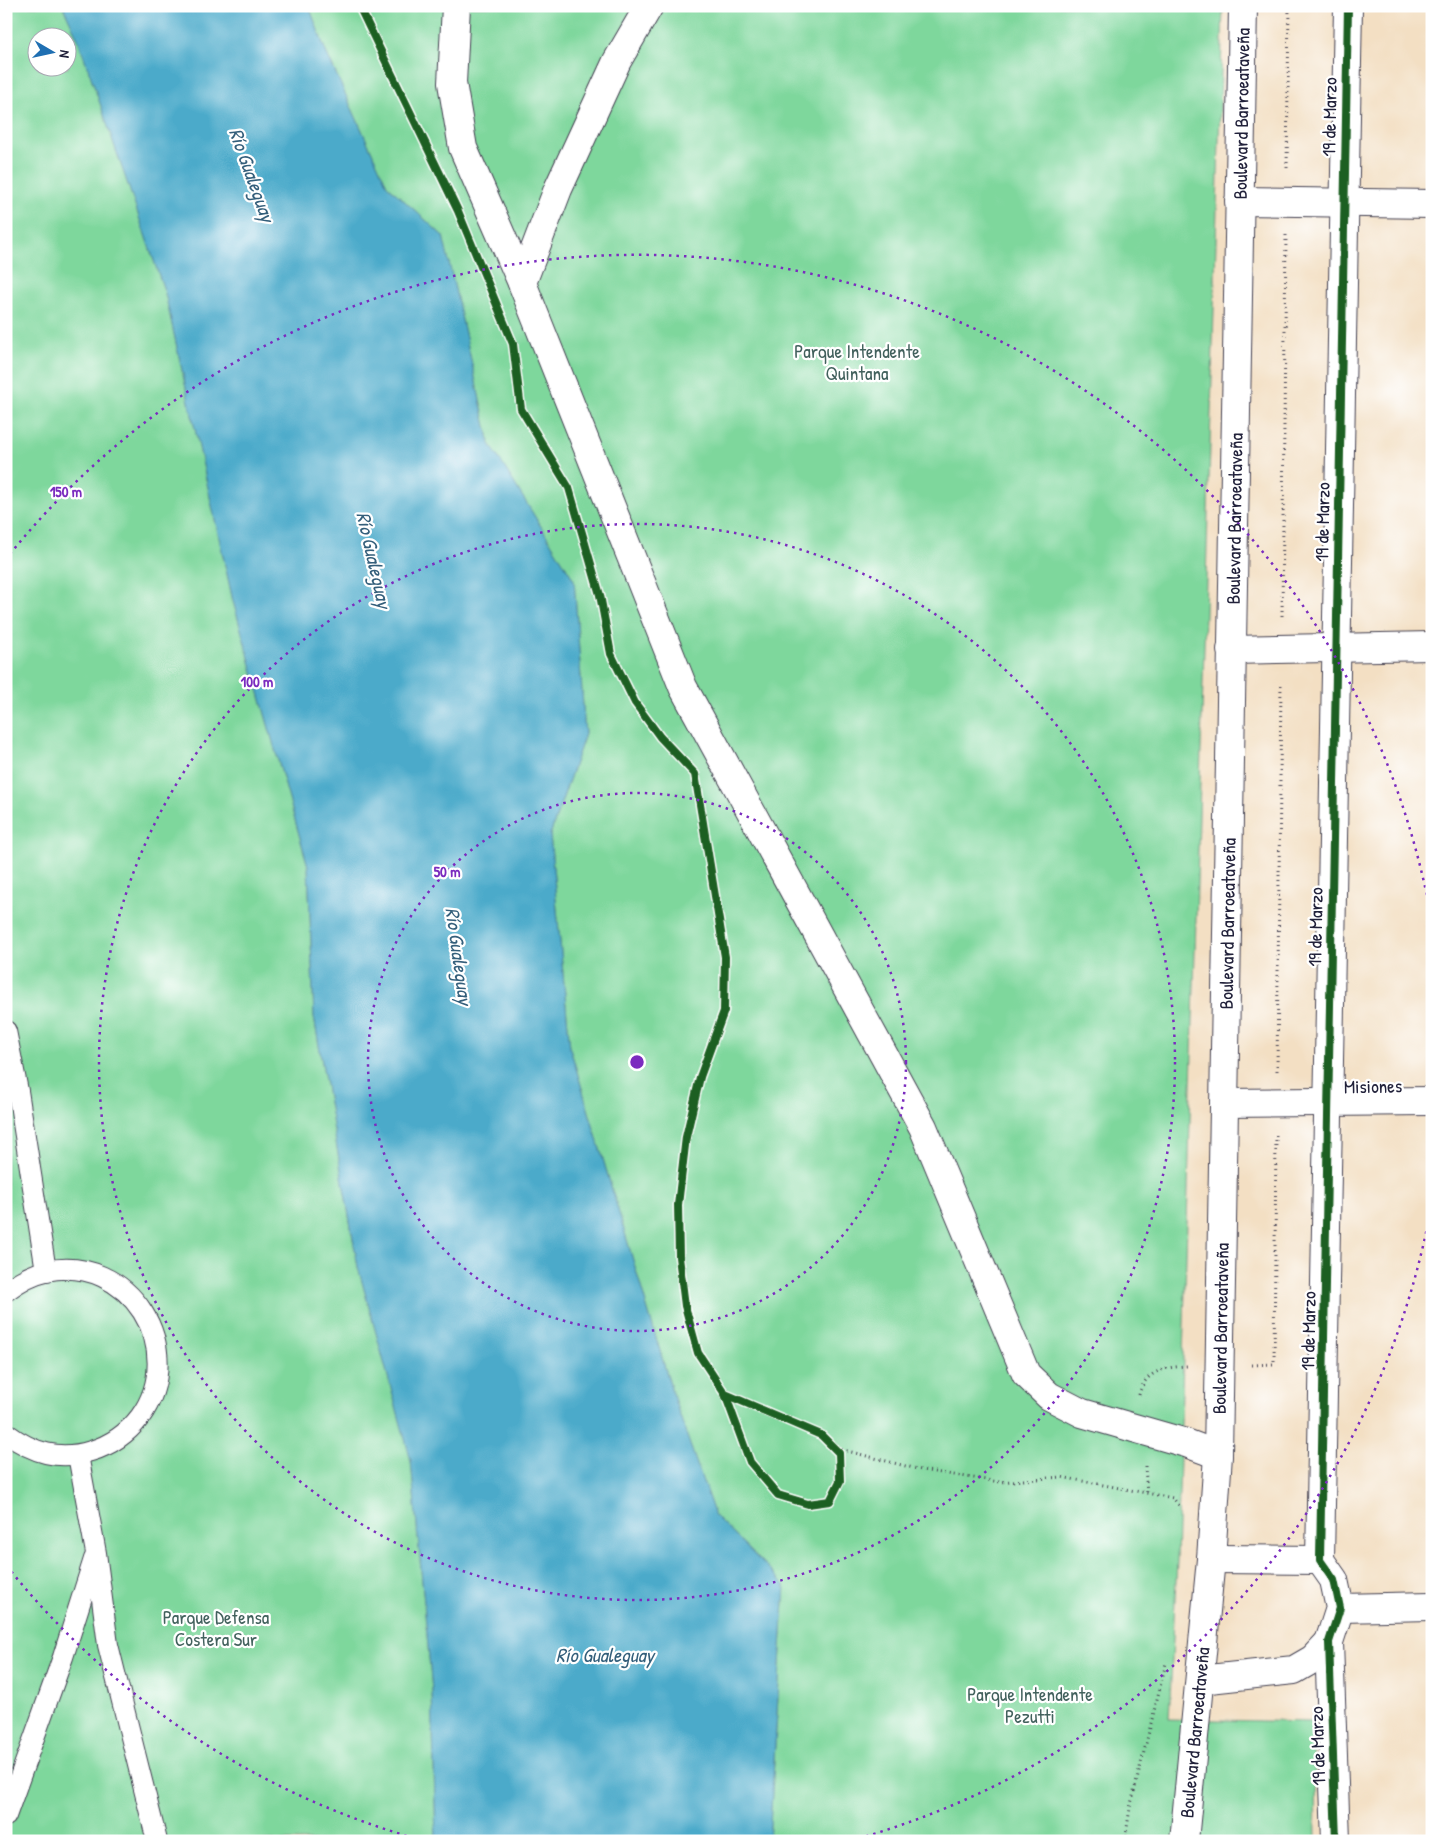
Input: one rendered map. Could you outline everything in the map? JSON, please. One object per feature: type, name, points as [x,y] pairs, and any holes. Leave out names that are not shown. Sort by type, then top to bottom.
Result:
[{"type":"street","points":[[456,6],[452,83],[464,148],[522,283],[683,687],[923,1127],[1026,1374],[1050,1396],[1082,1413],[1218,1455]]},
{"type":"street","points":[[522,283],[558,189],[617,61],[648,6]]},
{"type":"street","name":"Boulevard Barroeataveña","points":[[1184,1841],[1211,1559],[1218,1455],[1243,6]]},
{"type":"street","name":"19 de Marzo","points":[[1320,1560],[1348,6]]},
{"type":"street","points":[[1239,201],[1432,204]]},
{"type":"street","points":[[1231,650],[1432,646]]},
{"type":"street","name":"Misiones","points":[[1224,1103],[1432,1101]]},
{"type":"street","points":[[1211,1559],[1320,1560],[1334,1580],[1340,1608],[1432,1606]]},
{"type":"street","name":"19 de Marzo","points":[[1336,1841],[1329,1642],[1340,1608]]},
{"type":"street","points":[[1200,1680],[1294,1670],[1313,1659],[1329,1642]]},
{"type":"lane","points":[[6,1031],[18,1091],[46,1270]]},
{"type":"lane","points":[[6,1291],[21,1280],[46,1270],[76,1269],[105,1277],[130,1294],[148,1318],[157,1346],[158,1376],[148,1405],[131,1429],[106,1446],[78,1455],[49,1454],[22,1445],[6,1433]]},
{"type":"lane","points":[[78,1455],[96,1553],[108,1645],[157,1841]]},
{"type":"lane","points":[[6,1816],[62,1657],[96,1553]]},
{"type":"path","points":[[1147,1493],[1138,1397],[1141,1385],[1156,1372],[1172,1366],[1274,1364],[1289,6]]},
{"type":"path","points":[[829,1444],[920,1470],[1000,1482],[1061,1477],[1147,1493],[1173,1498],[1183,1510]]},
{"type":"path","points":[[829,1444],[839,1453],[839,1462]]},
{"type":"path","points":[[1125,1841],[1130,1808],[1168,1657]]},
{"type":"green space","name":"Parque Defensa Costera Sur","points":[[6,6],[63,6],[73,28],[28,28],[28,78],[78,78],[78,39],[165,293],[233,601],[308,866],[314,1017],[358,1267],[411,1460],[432,1690],[436,1841],[6,1841]]},
{"type":"green space","name":"Parque Intendente Quintana","points":[[309,6],[1223,6],[1177,1561],[1169,1719],[1314,1722],[1316,1841],[769,1841],[785,1585],[715,1516],[676,1405],[570,1048],[550,835],[585,734],[574,580],[490,444],[443,236],[387,185],[326,52]]},
{"type":"water","name":"Río Gualeguay","points":[[63,6],[309,6],[326,52],[387,185],[443,236],[490,444],[574,580],[585,734],[550,835],[570,1048],[676,1405],[715,1516],[785,1585],[769,1841],[436,1841],[432,1690],[411,1461],[358,1267],[314,1017],[308,866],[233,601],[165,293],[78,39],[78,28],[73,28]]},
{"type":"cycle path","points":[[359,6],[458,211],[513,344],[521,409],[569,488],[600,595],[611,654],[635,703],[660,737],[695,774],[725,957],[724,1011],[700,1077],[686,1137],[678,1205],[679,1257],[685,1306],[698,1353],[725,1394],[750,1462],[778,1495],[808,1504],[830,1501],[840,1481],[839,1453],[821,1435],[725,1394]]},
{"type":"cycle path","points":[[1336,1841],[1329,1642],[1340,1608],[1334,1580],[1320,1560],[1348,6]]},
{"type":"park label","name":"Parque Intendente Pezutti","points":[[1030,1705]]}]
